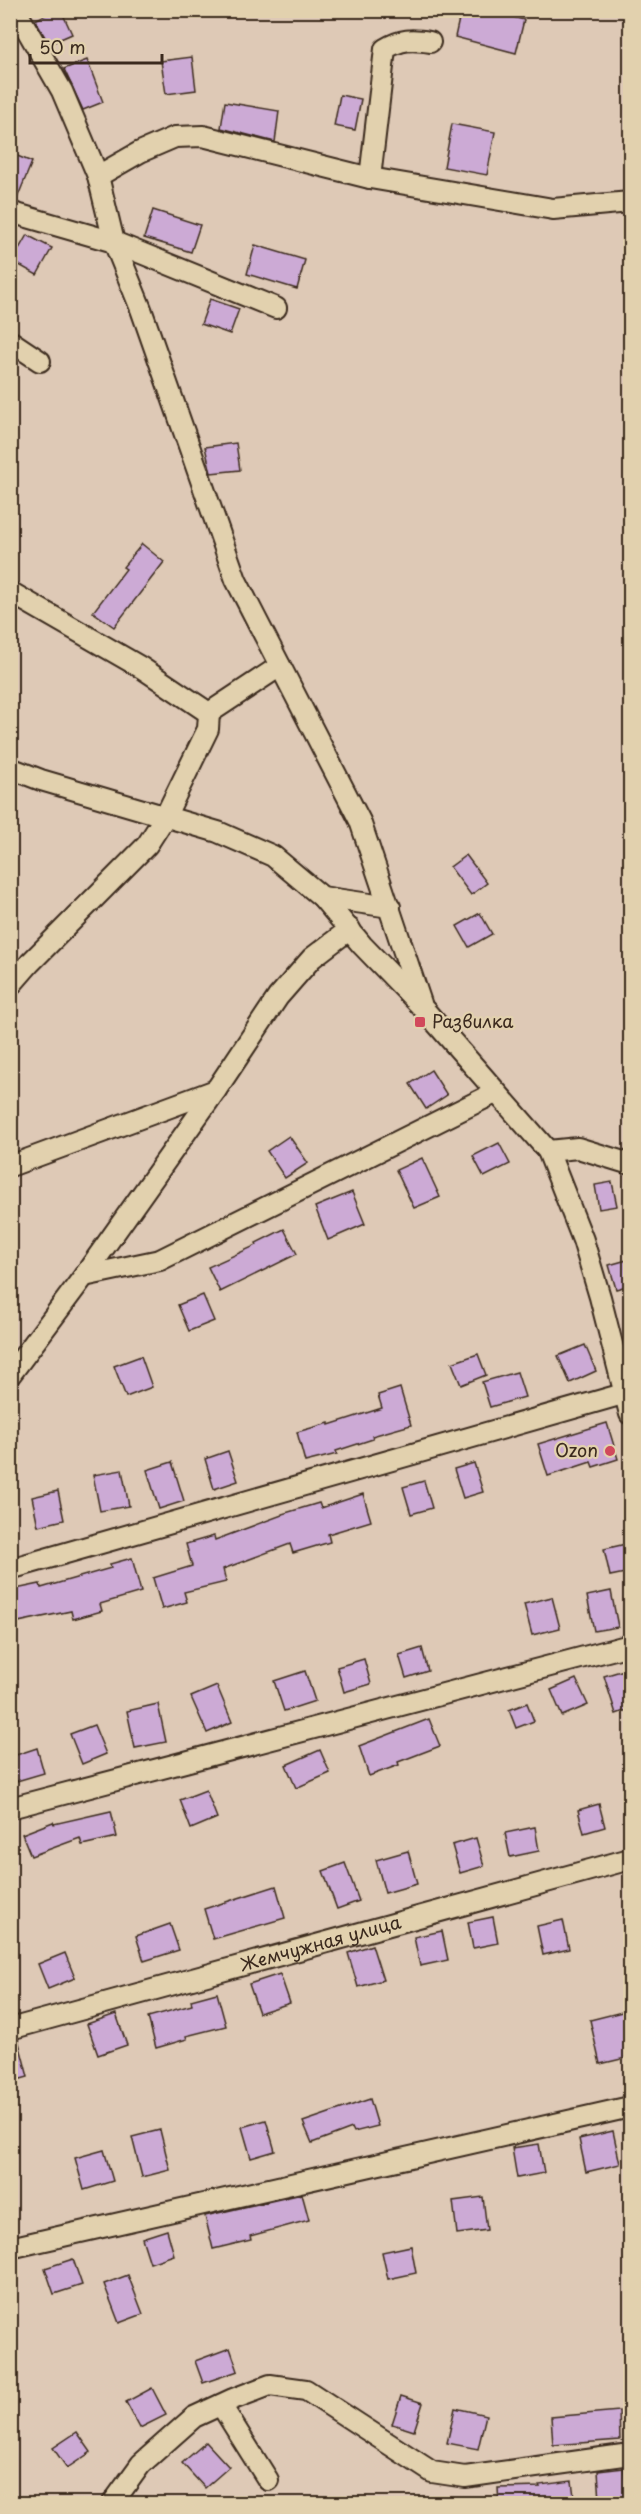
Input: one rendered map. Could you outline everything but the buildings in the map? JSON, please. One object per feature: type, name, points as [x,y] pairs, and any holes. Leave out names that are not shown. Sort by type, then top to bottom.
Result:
[{"type":"street","points":[[11,10],[19,16],[62,91],[98,176],[114,242],[141,309],[236,580],[360,821],[422,1007]]},
{"type":"street","points":[[370,178],[385,49],[396,41],[410,39],[430,42]]},
{"type":"street","points":[[98,176],[140,152],[175,137],[203,136],[370,178],[553,209],[630,202]]},
{"type":"street","points":[[10,212],[114,242],[276,308]]},
{"type":"street","points":[[10,341],[40,361]]},
{"type":"street","points":[[10,592],[142,668],[209,713]]},
{"type":"street","points":[[209,713],[280,666]]},
{"type":"street","points":[[10,986],[147,845],[165,817],[208,729],[209,713]]},
{"type":"street","points":[[10,768],[41,780],[218,832],[273,856],[322,897],[548,1151],[583,1240],[627,1393],[630,1414]]},
{"type":"street","points":[[322,897],[390,907]]},
{"type":"street","points":[[10,1375],[84,1276],[216,1090],[278,997],[312,958],[350,929]]},
{"type":"street","points":[[10,969],[30,963]]},
{"type":"street","points":[[10,1166],[216,1090]]},
{"type":"street","points":[[84,1276],[160,1260],[495,1093]]},
{"type":"street","points":[[548,1151],[578,1148],[630,1164]]},
{"type":"street","points":[[10,1149],[36,1157]]},
{"type":"street","points":[[10,1569],[627,1393]]},
{"type":"street","points":[[10,1808],[630,1645]]},
{"type":"street","name":"Жемчужная улица","points":[[10,2029],[630,1859]]},
{"type":"street","points":[[10,2248],[630,2107]]},
{"type":"street","points":[[112,2504],[141,2464],[194,2417],[270,2385],[306,2390],[432,2472],[465,2477],[630,2454]]},
{"type":"street","points":[[221,2405],[268,2480]]},
{"type":"place","name":"Развилка","points":[[420,1022]]},
{"type":"place","name":"Ozon","points":[[610,1451]]}]
